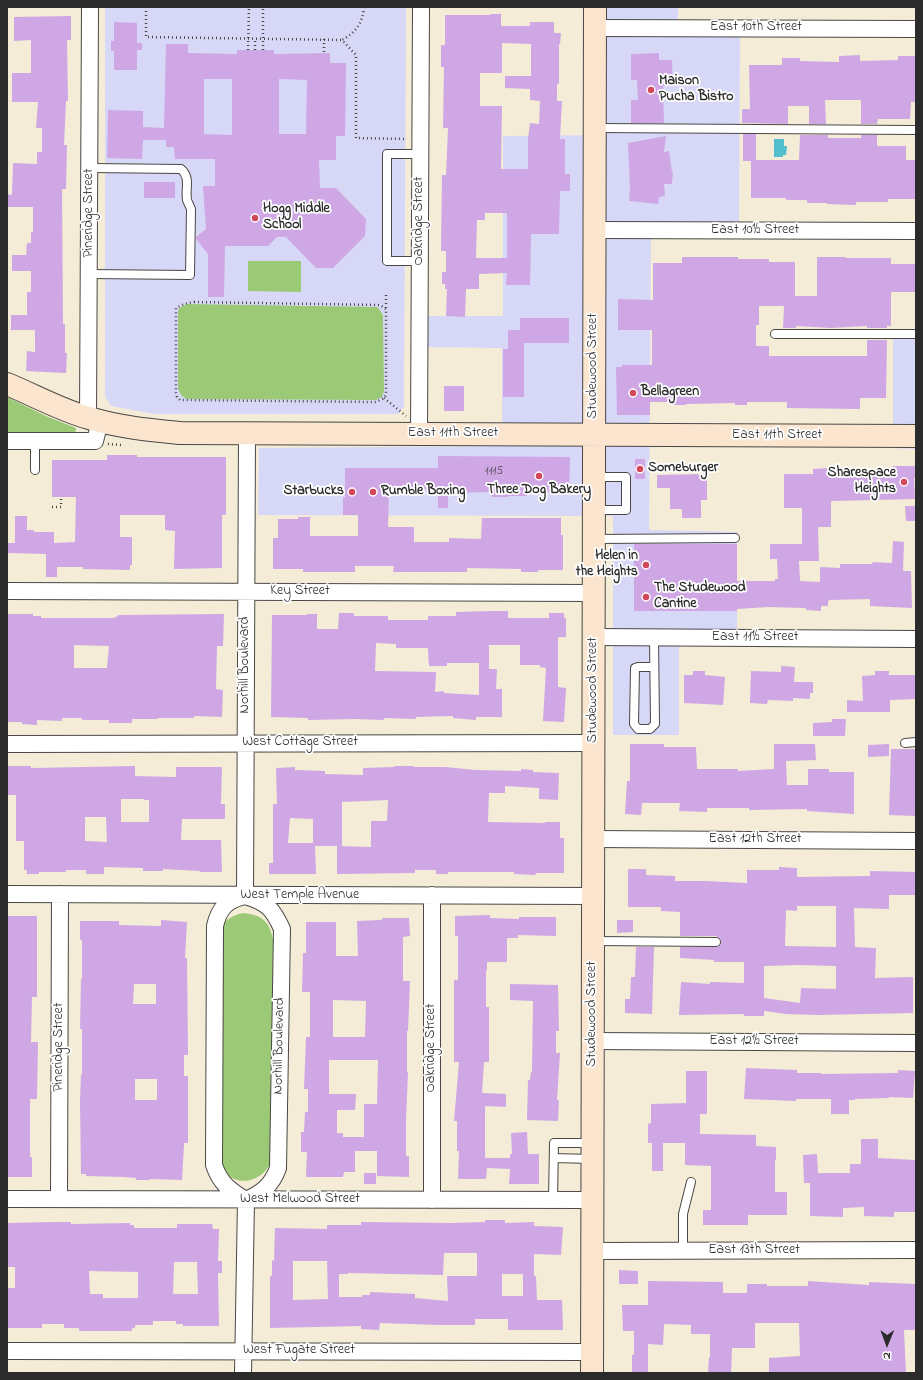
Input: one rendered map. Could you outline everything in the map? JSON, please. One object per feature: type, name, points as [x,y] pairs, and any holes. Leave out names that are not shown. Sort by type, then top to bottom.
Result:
[{"type":"main road","name":"Studewood Street","points":[[592,1373],[595,17]]},
{"type":"main road","name":"East 11th Street","points":[[7,384],[50,403],[94,419],[180,433],[916,436]]},
{"type":"street","name":"Pineridge Street","points":[[90,7],[90,274],[94,419]]},
{"type":"street","name":"Oakridge Street","points":[[419,434],[421,7]]},
{"type":"street","name":"East 10th Street","points":[[595,17],[916,29]]},
{"type":"street","name":"East 10½ Street","points":[[595,230],[916,231]]},
{"type":"street","points":[[7,440],[95,441],[94,419]]},
{"type":"street","name":"Norhill Boulevard","points":[[246,1200],[263,1191],[270,1185],[278,1168],[282,929],[270,908],[260,900],[245,896],[247,433]]},
{"type":"street","name":"Key Street","points":[[7,591],[594,593]]},
{"type":"street","name":"East 11½ Street","points":[[594,637],[916,638]]},
{"type":"street","name":"West Cottage Street","points":[[7,744],[594,743]]},
{"type":"street","name":"East 12th Street","points":[[593,839],[916,841]]},
{"type":"street","name":"West Temple Avenue","points":[[7,894],[593,896]]},
{"type":"street","name":"Pineridge Street","points":[[59,1199],[60,894]]},
{"type":"street","name":"Oakridge Street","points":[[432,895],[432,1200]]},
{"type":"street","points":[[243,1373],[246,1200],[228,1190],[222,1183],[214,1166],[215,926],[217,918],[226,904],[232,899],[245,896]]},
{"type":"street","name":"East 12½ Street","points":[[593,1041],[916,1042]]},
{"type":"street","name":"West Melwood Street","points":[[7,1199],[592,1200]]},
{"type":"street","name":"East 13th Street","points":[[592,1251],[916,1250]]},
{"type":"street","name":"West Fugate Street","points":[[7,1350],[592,1352]]},
{"type":"lane","points":[[595,128],[916,130]]},
{"type":"lane","points":[[420,146],[388,154],[387,254],[387,261],[420,261]]},
{"type":"lane","points":[[90,168],[181,169],[187,178],[187,200],[191,209],[190,275],[90,274]]},
{"type":"lane","points":[[776,334],[916,334]]},
{"type":"lane","points":[[35,441],[35,470]]},
{"type":"lane","points":[[594,477],[626,477],[626,510],[594,510]]},
{"type":"lane","points":[[594,539],[735,538]]},
{"type":"lane","points":[[654,637],[655,724],[650,729],[638,729],[634,724],[634,671],[635,668],[638,667],[654,667]]},
{"type":"lane","points":[[905,743],[916,742]]},
{"type":"lane","points":[[593,941],[716,942]]},
{"type":"lane","points":[[553,1200],[554,1143],[592,1151]]},
{"type":"lane","points":[[554,1158],[592,1151]]},
{"type":"lane","points":[[683,1251],[683,1214],[691,1182]]},
{"type":"path","points":[[146,7],[146,37],[324,40],[342,40],[352,34],[361,19],[364,7]]},
{"type":"path","points":[[248,50],[249,7]]},
{"type":"path","points":[[263,7],[263,50]]},
{"type":"path","points":[[255,38],[255,50]]},
{"type":"path","points":[[324,40],[324,54]]},
{"type":"path","points":[[342,40],[356,55],[356,138],[420,146]]},
{"type":"path","points":[[386,293],[386,309],[386,395],[384,398],[376,402],[180,400],[177,397],[176,308],[184,304],[194,302],[380,305],[386,309]]},
{"type":"path","points":[[384,398],[406,416]]},
{"type":"path","points":[[52,507],[61,507],[61,497]]},
{"type":"shaded area","name":"Hogg Middle School","points":[[105,7],[406,7],[404,407],[398,414],[154,414],[111,406],[105,396]]},
{"type":"shaded area","points":[[606,7],[678,7],[678,21],[740,21],[739,225],[651,224],[649,530],[737,532],[737,629],[679,630],[679,735],[613,735],[613,516],[258,515],[259,448],[502,446],[502,348],[424,347],[425,316],[503,316],[503,136],[606,135]]},
{"type":"shaded area","points":[[893,336],[916,336],[916,449],[893,448]]},
{"type":"green space","points":[[248,261],[301,261],[301,292],[248,291]]},
{"type":"green space","points":[[188,304],[377,307],[383,315],[384,391],[382,397],[376,400],[186,399],[181,395],[178,389],[178,310],[182,306]]},
{"type":"green space","points":[[7,397],[46,416],[76,428],[75,435],[7,435]]},
{"type":"green space","points":[[243,913],[255,915],[263,920],[269,927],[273,939],[272,1157],[266,1170],[254,1179],[247,1181],[232,1178],[226,1173],[220,1159],[222,925],[231,917]]},
{"type":"water","points":[[774,139],[784,139],[784,146],[787,146],[786,155],[783,155],[783,157],[774,157]]},
{"type":"building","points":[[501,14],[501,26],[530,26],[530,22],[554,22],[554,33],[561,33],[559,44],[559,84],[557,84],[557,101],[562,101],[560,139],[565,139],[565,174],[570,174],[570,191],[560,191],[559,234],[531,234],[530,285],[506,285],[507,273],[479,274],[479,289],[466,289],[465,317],[446,316],[447,289],[445,289],[445,284],[442,284],[442,272],[446,272],[446,251],[441,251],[442,175],[446,175],[448,128],[443,128],[444,67],[441,67],[441,45],[445,45],[445,15]],"holes":[[[502,43],[531,44],[531,76],[505,76],[505,88],[530,89],[530,100],[540,101],[539,124],[530,123],[528,139],[528,169],[501,169],[502,106],[480,106],[480,73],[502,73]],[[485,213],[507,213],[507,258],[476,258],[477,220],[485,220]]]},
{"type":"building","points":[[71,16],[71,40],[67,40],[68,101],[66,101],[64,145],[67,145],[66,189],[62,189],[63,324],[65,324],[65,353],[67,353],[66,373],[26,371],[27,351],[35,352],[35,330],[11,330],[11,315],[27,315],[27,292],[31,292],[31,271],[12,271],[12,255],[26,255],[27,243],[31,243],[31,232],[33,232],[33,207],[7,207],[7,194],[12,195],[13,163],[37,164],[37,152],[42,152],[42,128],[36,128],[38,102],[12,102],[12,73],[31,73],[31,40],[14,41],[14,17]]},
{"type":"building","points":[[114,22],[137,23],[137,43],[142,43],[142,50],[137,50],[137,70],[114,70],[114,51],[111,51],[111,41],[114,41]]},
{"type":"building","points":[[166,44],[188,44],[188,53],[237,54],[237,50],[274,50],[274,54],[330,53],[330,63],[346,63],[345,136],[336,136],[336,160],[319,160],[320,188],[336,188],[366,219],[365,236],[333,268],[316,268],[286,237],[277,237],[268,246],[225,246],[224,297],[208,297],[208,254],[196,237],[206,229],[203,186],[215,186],[215,159],[175,159],[174,147],[166,147],[166,140],[143,140],[142,159],[107,158],[108,110],[143,111],[143,127],[164,128]],"holes":[[[204,79],[232,79],[232,135],[204,134]],[[279,79],[307,80],[306,134],[279,134]]]},
{"type":"building","points":[[659,53],[659,60],[672,60],[673,86],[663,86],[664,123],[631,123],[631,100],[638,100],[637,80],[631,80],[631,54]]},
{"type":"building","points":[[860,55],[860,61],[898,60],[898,56],[916,56],[916,102],[911,102],[910,119],[878,119],[877,124],[861,124],[861,100],[825,100],[826,124],[809,124],[809,106],[788,106],[788,124],[742,123],[742,109],[750,109],[749,65],[782,65],[782,58],[800,58],[800,61],[839,62],[839,56]]},
{"type":"building","points":[[743,134],[756,134],[756,160],[799,160],[800,135],[828,135],[828,138],[861,138],[861,135],[877,135],[877,146],[906,146],[906,160],[915,160],[915,199],[888,199],[888,202],[856,202],[856,205],[807,203],[807,200],[786,200],[786,198],[751,198],[751,161],[743,161]]},
{"type":"building","points":[[666,136],[664,152],[669,151],[673,172],[672,184],[664,184],[665,196],[659,197],[658,204],[629,201],[630,188],[628,143]]},
{"type":"building","points":[[144,182],[175,182],[175,198],[144,198]]},
{"type":"building","points":[[682,257],[738,257],[738,259],[769,259],[769,262],[795,262],[795,296],[817,296],[817,257],[891,258],[891,264],[916,264],[916,292],[891,292],[891,326],[887,326],[887,328],[867,328],[867,326],[831,328],[796,326],[796,328],[783,328],[784,306],[759,306],[759,325],[756,325],[756,346],[769,346],[769,356],[867,356],[867,340],[887,340],[886,398],[860,398],[860,409],[787,408],[787,402],[747,402],[747,405],[735,405],[735,403],[674,405],[674,402],[650,402],[650,415],[617,415],[616,367],[622,367],[622,365],[652,365],[652,330],[618,330],[618,299],[653,300],[653,263],[682,263]]},
{"type":"building","points":[[520,318],[569,318],[569,343],[524,343],[524,397],[503,397],[503,349],[508,349],[508,330],[520,330]]},
{"type":"building","points":[[444,386],[464,386],[464,411],[444,411]]},
{"type":"building","points":[[107,455],[137,455],[137,457],[226,457],[226,515],[222,515],[222,568],[174,569],[175,531],[165,530],[165,515],[120,515],[120,537],[132,537],[132,565],[130,565],[130,570],[57,567],[57,577],[46,577],[46,554],[7,553],[7,543],[15,543],[15,516],[27,516],[27,530],[34,530],[34,532],[54,532],[54,543],[75,542],[76,497],[52,497],[52,460],[107,460]]},
{"type":"building","points":[[438,456],[570,457],[569,492],[527,492],[527,496],[508,497],[492,497],[492,492],[448,493],[448,508],[438,508],[438,489],[389,490],[388,527],[414,527],[414,542],[449,542],[449,538],[481,539],[482,518],[561,518],[561,535],[563,535],[563,570],[521,572],[521,569],[467,568],[467,572],[393,572],[394,566],[355,566],[355,572],[303,572],[303,569],[273,569],[273,538],[278,538],[278,519],[298,519],[298,517],[310,517],[310,536],[358,536],[358,515],[343,515],[343,497],[345,498],[345,468],[438,468]]},
{"type":"building","name":"Someburger","points":[[635,459],[645,459],[645,479],[635,479]]},
{"type":"building","points":[[893,466],[916,466],[916,478],[914,478],[915,499],[831,501],[831,527],[818,527],[819,561],[799,561],[800,581],[820,582],[820,567],[840,568],[840,564],[872,564],[873,562],[892,563],[893,541],[904,542],[903,571],[911,571],[912,608],[870,606],[870,599],[830,600],[828,601],[828,606],[821,606],[821,611],[806,610],[806,608],[768,607],[737,609],[737,611],[634,611],[634,544],[737,544],[737,581],[775,581],[775,579],[778,579],[777,559],[770,559],[770,544],[802,544],[802,508],[784,508],[784,474],[813,474],[813,469],[829,468],[829,470],[893,470]]},
{"type":"building","points":[[707,474],[707,500],[701,500],[701,518],[682,518],[682,509],[670,509],[670,488],[657,488],[657,475]]},
{"type":"building","points":[[905,506],[916,506],[916,521],[906,521]]},
{"type":"building","points":[[508,611],[508,618],[549,618],[549,613],[564,613],[564,618],[566,618],[566,637],[558,637],[558,687],[566,688],[564,722],[543,721],[546,668],[540,667],[540,665],[520,665],[520,645],[489,645],[489,669],[497,669],[496,689],[502,689],[502,717],[476,717],[476,720],[453,718],[453,716],[416,717],[416,719],[384,718],[384,720],[308,720],[308,718],[271,717],[272,615],[317,614],[317,629],[338,629],[339,613],[354,613],[354,616],[388,616],[388,620],[428,620],[428,616],[456,616],[456,612]],"holes":[[[376,643],[396,644],[396,648],[428,648],[429,666],[447,666],[447,663],[479,663],[479,695],[444,693],[444,691],[435,692],[436,672],[375,671]]]},
{"type":"building","points":[[7,614],[33,614],[33,616],[41,616],[41,618],[115,618],[118,615],[224,614],[223,646],[217,646],[216,689],[223,690],[222,717],[194,716],[194,718],[132,719],[132,723],[109,723],[109,720],[82,720],[82,718],[62,718],[62,721],[37,720],[37,725],[22,724],[22,722],[7,722]],"holes":[[[74,645],[109,646],[107,668],[74,668]]]},
{"type":"building","points":[[781,666],[795,667],[794,682],[813,682],[813,693],[810,693],[810,699],[793,698],[793,701],[768,700],[767,704],[750,703],[751,671],[781,672]]},
{"type":"building","points":[[693,671],[705,671],[705,675],[725,677],[723,705],[684,703],[684,675],[693,675]]},
{"type":"building","points":[[875,671],[889,671],[889,675],[916,675],[916,699],[890,700],[890,712],[847,712],[847,700],[863,701],[862,676],[875,675]]},
{"type":"building","points":[[832,719],[846,719],[845,736],[813,736],[813,723],[832,722]]},
{"type":"building","points":[[630,744],[664,744],[664,747],[696,747],[697,769],[738,769],[738,771],[774,769],[774,744],[815,744],[816,760],[786,761],[787,785],[808,785],[808,769],[829,769],[829,772],[854,772],[854,814],[807,811],[807,809],[749,810],[749,808],[707,808],[707,812],[679,811],[680,803],[642,803],[641,815],[625,814],[627,781],[630,781]]},
{"type":"building","points":[[889,744],[889,756],[868,757],[868,745]]},
{"type":"building","points":[[891,749],[916,749],[916,816],[889,815]]},
{"type":"building","points":[[7,766],[31,766],[31,768],[135,766],[135,776],[176,777],[176,767],[222,767],[221,804],[225,804],[225,819],[182,819],[181,840],[221,840],[222,872],[163,869],[163,871],[143,871],[143,868],[104,867],[104,874],[86,874],[86,870],[66,870],[66,872],[39,872],[39,874],[27,874],[27,870],[24,870],[24,841],[16,841],[16,795],[7,795]],"holes":[[[121,799],[149,800],[149,822],[121,822]],[[85,817],[106,817],[107,842],[85,841]]]},
{"type":"building","points":[[394,766],[445,767],[475,770],[521,771],[521,769],[533,770],[533,772],[559,773],[558,800],[539,799],[539,788],[505,786],[505,793],[489,793],[488,822],[560,822],[560,838],[564,838],[564,873],[536,873],[535,875],[514,874],[514,872],[448,872],[448,874],[436,874],[436,870],[415,870],[415,873],[337,874],[337,846],[315,846],[316,874],[269,874],[269,863],[273,863],[273,804],[277,804],[276,768],[295,767],[295,770],[325,771],[325,774],[363,775],[363,768]],"holes":[[[388,800],[387,821],[371,821],[371,847],[337,846],[342,846],[342,802]],[[290,818],[313,819],[313,843],[288,843]]]},
{"type":"building","points":[[779,867],[797,868],[797,877],[870,876],[870,871],[916,872],[916,895],[889,895],[889,909],[854,908],[855,947],[876,948],[875,978],[913,977],[913,1013],[817,1015],[786,1014],[764,1011],[764,1016],[744,1016],[744,1014],[679,1015],[681,982],[710,984],[710,982],[744,983],[744,962],[714,962],[714,960],[680,958],[680,947],[716,947],[720,945],[721,940],[716,936],[680,936],[680,912],[661,911],[661,907],[628,907],[628,869],[646,869],[646,875],[675,876],[675,881],[747,883],[747,870],[779,870]],"holes":[[[797,906],[836,906],[836,947],[785,946],[786,910],[797,911]],[[764,966],[836,966],[836,989],[801,988],[800,1003],[764,998]]]},
{"type":"building","points":[[490,915],[490,918],[519,919],[519,917],[556,917],[556,936],[518,935],[518,938],[507,938],[507,962],[487,962],[486,970],[486,1007],[489,1007],[489,1062],[484,1062],[482,1093],[506,1094],[506,1107],[485,1106],[485,1158],[510,1158],[510,1154],[512,1154],[511,1133],[527,1132],[528,1154],[539,1154],[539,1184],[509,1184],[510,1169],[487,1168],[486,1179],[458,1179],[459,1151],[457,1151],[457,1121],[454,1121],[459,1062],[454,1062],[454,980],[458,980],[458,936],[455,936],[455,916]]},
{"type":"building","points":[[7,916],[37,916],[37,997],[32,997],[31,1042],[38,1042],[37,1099],[30,1099],[30,1157],[32,1157],[32,1177],[7,1177]]},
{"type":"building","points":[[382,918],[409,918],[410,936],[403,937],[403,981],[410,981],[407,1031],[408,1072],[406,1120],[406,1156],[409,1156],[409,1177],[377,1176],[377,1151],[355,1151],[355,1172],[344,1172],[343,1177],[306,1177],[307,1152],[301,1152],[301,1132],[304,1132],[305,1112],[308,1112],[308,1089],[304,1089],[306,1037],[310,1037],[310,992],[302,992],[303,953],[306,953],[306,922],[336,922],[336,956],[358,956],[357,921],[382,920]],"holes":[[[333,1000],[366,1001],[365,1037],[333,1037]],[[329,1060],[378,1060],[377,1104],[364,1104],[364,1137],[343,1137],[343,1133],[337,1133],[337,1110],[355,1110],[356,1094],[329,1094]]]},
{"type":"building","points":[[161,920],[187,922],[185,958],[187,958],[188,1055],[184,1055],[184,1076],[188,1076],[188,1143],[184,1143],[182,1180],[136,1180],[136,1178],[124,1177],[86,1176],[86,1174],[81,1174],[80,1102],[82,1074],[82,1029],[80,1029],[82,940],[80,940],[80,921],[119,921],[119,925],[161,926]],"holes":[[[134,984],[156,984],[156,1004],[133,1004]],[[135,1079],[157,1079],[157,1100],[135,1100]]]},
{"type":"building","points":[[617,920],[633,920],[633,932],[617,933]]},
{"type":"building","points":[[636,947],[654,947],[652,1014],[625,1013],[625,999],[630,999],[631,977],[635,977]]},
{"type":"building","points":[[510,984],[558,985],[559,1031],[556,1031],[556,1053],[560,1053],[557,1100],[559,1100],[558,1121],[527,1120],[528,1080],[530,1080],[532,1072],[533,1001],[510,1000]]},
{"type":"building","points":[[746,1068],[797,1070],[797,1073],[821,1074],[898,1073],[898,1070],[915,1071],[913,1098],[889,1097],[849,1100],[849,1114],[831,1114],[831,1099],[796,1099],[796,1101],[744,1099]]},
{"type":"building","points":[[686,1071],[707,1071],[707,1114],[700,1114],[700,1134],[756,1135],[756,1146],[776,1147],[775,1192],[787,1192],[787,1215],[748,1215],[748,1225],[703,1225],[703,1210],[711,1210],[711,1166],[685,1165],[685,1143],[663,1143],[663,1171],[652,1171],[652,1143],[648,1143],[648,1124],[651,1123],[651,1104],[686,1103]]},
{"type":"building","points":[[861,1139],[878,1139],[878,1158],[916,1160],[916,1212],[894,1212],[894,1217],[864,1216],[864,1207],[843,1208],[843,1217],[810,1216],[810,1183],[804,1183],[803,1155],[817,1154],[818,1173],[850,1173],[850,1164],[861,1164]]},
{"type":"building","points":[[364,1173],[376,1173],[376,1184],[364,1184]]},
{"type":"building","points":[[485,1220],[505,1220],[505,1223],[534,1222],[534,1226],[563,1227],[561,1255],[534,1254],[534,1276],[536,1276],[537,1300],[562,1300],[563,1330],[508,1330],[508,1319],[475,1319],[475,1325],[380,1323],[379,1330],[361,1329],[361,1326],[270,1328],[270,1276],[272,1276],[272,1260],[274,1261],[275,1228],[327,1229],[327,1225],[361,1225],[361,1222],[485,1222]],"holes":[[[444,1253],[477,1253],[477,1276],[447,1276],[448,1301],[415,1298],[415,1294],[370,1292],[370,1295],[362,1295],[362,1297],[339,1297],[339,1274],[443,1275]],[[293,1261],[327,1261],[328,1299],[293,1300]],[[502,1274],[523,1274],[523,1296],[502,1296]]]},
{"type":"building","points":[[7,1223],[130,1223],[130,1225],[134,1225],[134,1228],[177,1228],[177,1224],[212,1224],[213,1229],[219,1229],[218,1261],[222,1261],[222,1273],[218,1273],[219,1326],[183,1326],[183,1324],[176,1324],[176,1321],[153,1321],[153,1325],[135,1325],[135,1328],[132,1328],[132,1331],[79,1331],[79,1328],[64,1328],[64,1324],[42,1324],[42,1328],[7,1328],[7,1288],[15,1288],[15,1267],[7,1267]],"holes":[[[174,1262],[197,1262],[198,1294],[173,1294]],[[89,1271],[138,1272],[138,1298],[103,1298],[103,1294],[90,1294]]]},
{"type":"building","points":[[619,1270],[638,1271],[638,1284],[619,1284]]},
{"type":"building","points":[[648,1281],[723,1282],[723,1293],[747,1293],[747,1284],[767,1284],[767,1286],[808,1286],[808,1281],[869,1285],[869,1282],[916,1284],[916,1330],[904,1330],[906,1373],[769,1372],[769,1358],[800,1356],[799,1323],[755,1323],[755,1348],[732,1348],[731,1373],[708,1373],[709,1357],[710,1358],[710,1334],[691,1334],[691,1325],[664,1324],[663,1345],[648,1344],[648,1373],[632,1373],[634,1331],[623,1331],[622,1305],[648,1305]]},
{"type":"place","name":"Maison Pucha Bistro","points":[[651,90]]},
{"type":"place","name":"Hogg Middle School","points":[[255,218]]},
{"type":"place","name":"Bellagreen","points":[[633,393]]},
{"type":"place","name":"Someburger","points":[[640,469]]},
{"type":"place","name":"Three Dog Bakery","points":[[539,476]]},
{"type":"place","name":"Sharespace Heights","points":[[904,482]]},
{"type":"place","name":"Starbucks","points":[[352,492]]},
{"type":"place","name":"Rumble Boxing","points":[[373,492]]},
{"type":"place","name":"Helen in the Heights","points":[[646,565]]},
{"type":"place","name":"The Studewood Cantine","points":[[646,597]]}]
